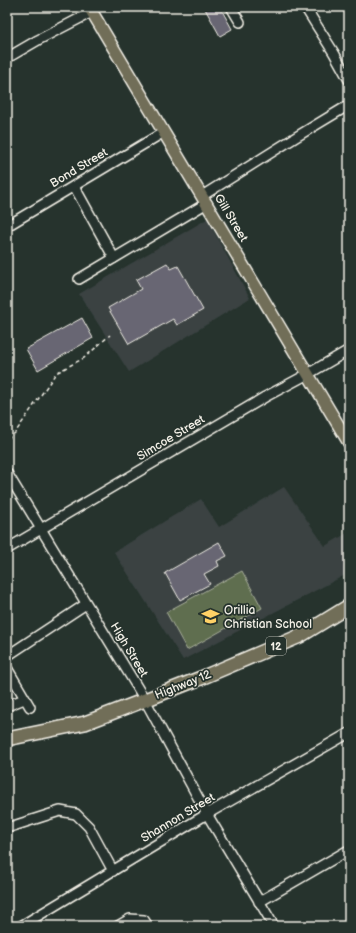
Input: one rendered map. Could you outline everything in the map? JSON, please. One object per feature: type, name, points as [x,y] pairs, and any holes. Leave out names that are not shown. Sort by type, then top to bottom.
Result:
[{"type":"highway","name":"Highway 12","points":[[7,739],[85,723],[145,700],[300,636],[349,606]]},
{"type":"main road","name":"Gill Street","points":[[90,10],[349,443]]},
{"type":"street","points":[[232,7],[240,22]]},
{"type":"street","points":[[305,7],[349,80]]},
{"type":"street","points":[[7,58],[90,10]]},
{"type":"street","points":[[79,279],[205,200],[296,137],[349,105]]},
{"type":"street","name":"Bond Street","points":[[7,226],[164,132]]},
{"type":"street","points":[[74,186],[114,258]]},
{"type":"street","name":"Simcoe Street","points":[[7,549],[265,396],[308,374],[349,350]]},
{"type":"street","name":"High Street","points":[[7,473],[145,700],[207,814],[274,926]]},
{"type":"street","points":[[7,656],[86,604]]},
{"type":"street","points":[[7,668],[30,707]]},
{"type":"street","points":[[7,706],[24,699]]},
{"type":"street","name":"Shannon Street","points":[[21,926],[207,814],[349,733]]},
{"type":"street","points":[[7,828],[60,812],[76,814],[89,827],[113,871]]},
{"type":"street","points":[[259,902],[347,851]]},
{"type":"street","points":[[118,926],[130,919],[144,920],[148,926]]},
{"type":"path","points":[[7,439],[15,433],[56,373],[84,358],[110,335]]},
{"type":"shaded area","points":[[207,219],[250,298],[129,372],[79,294]]},
{"type":"shaded area","name":"Orillia Christian School","points":[[284,487],[325,546],[349,532],[349,573],[183,660],[114,552],[201,499],[219,527]]},
{"type":"green space","points":[[242,571],[262,608],[187,650],[166,612]]},
{"type":"building","points":[[204,7],[220,7],[232,29],[220,36]]},
{"type":"building","points":[[167,263],[171,269],[178,266],[203,310],[177,325],[173,319],[129,344],[108,308],[141,289],[136,280]]},
{"type":"building","points":[[82,318],[93,338],[38,370],[26,349]]},
{"type":"building","points":[[219,542],[227,556],[217,561],[219,566],[204,574],[210,584],[180,600],[165,573]]},
{"type":"place","name":"Orillia Christian School","points":[[211,617]]}]
